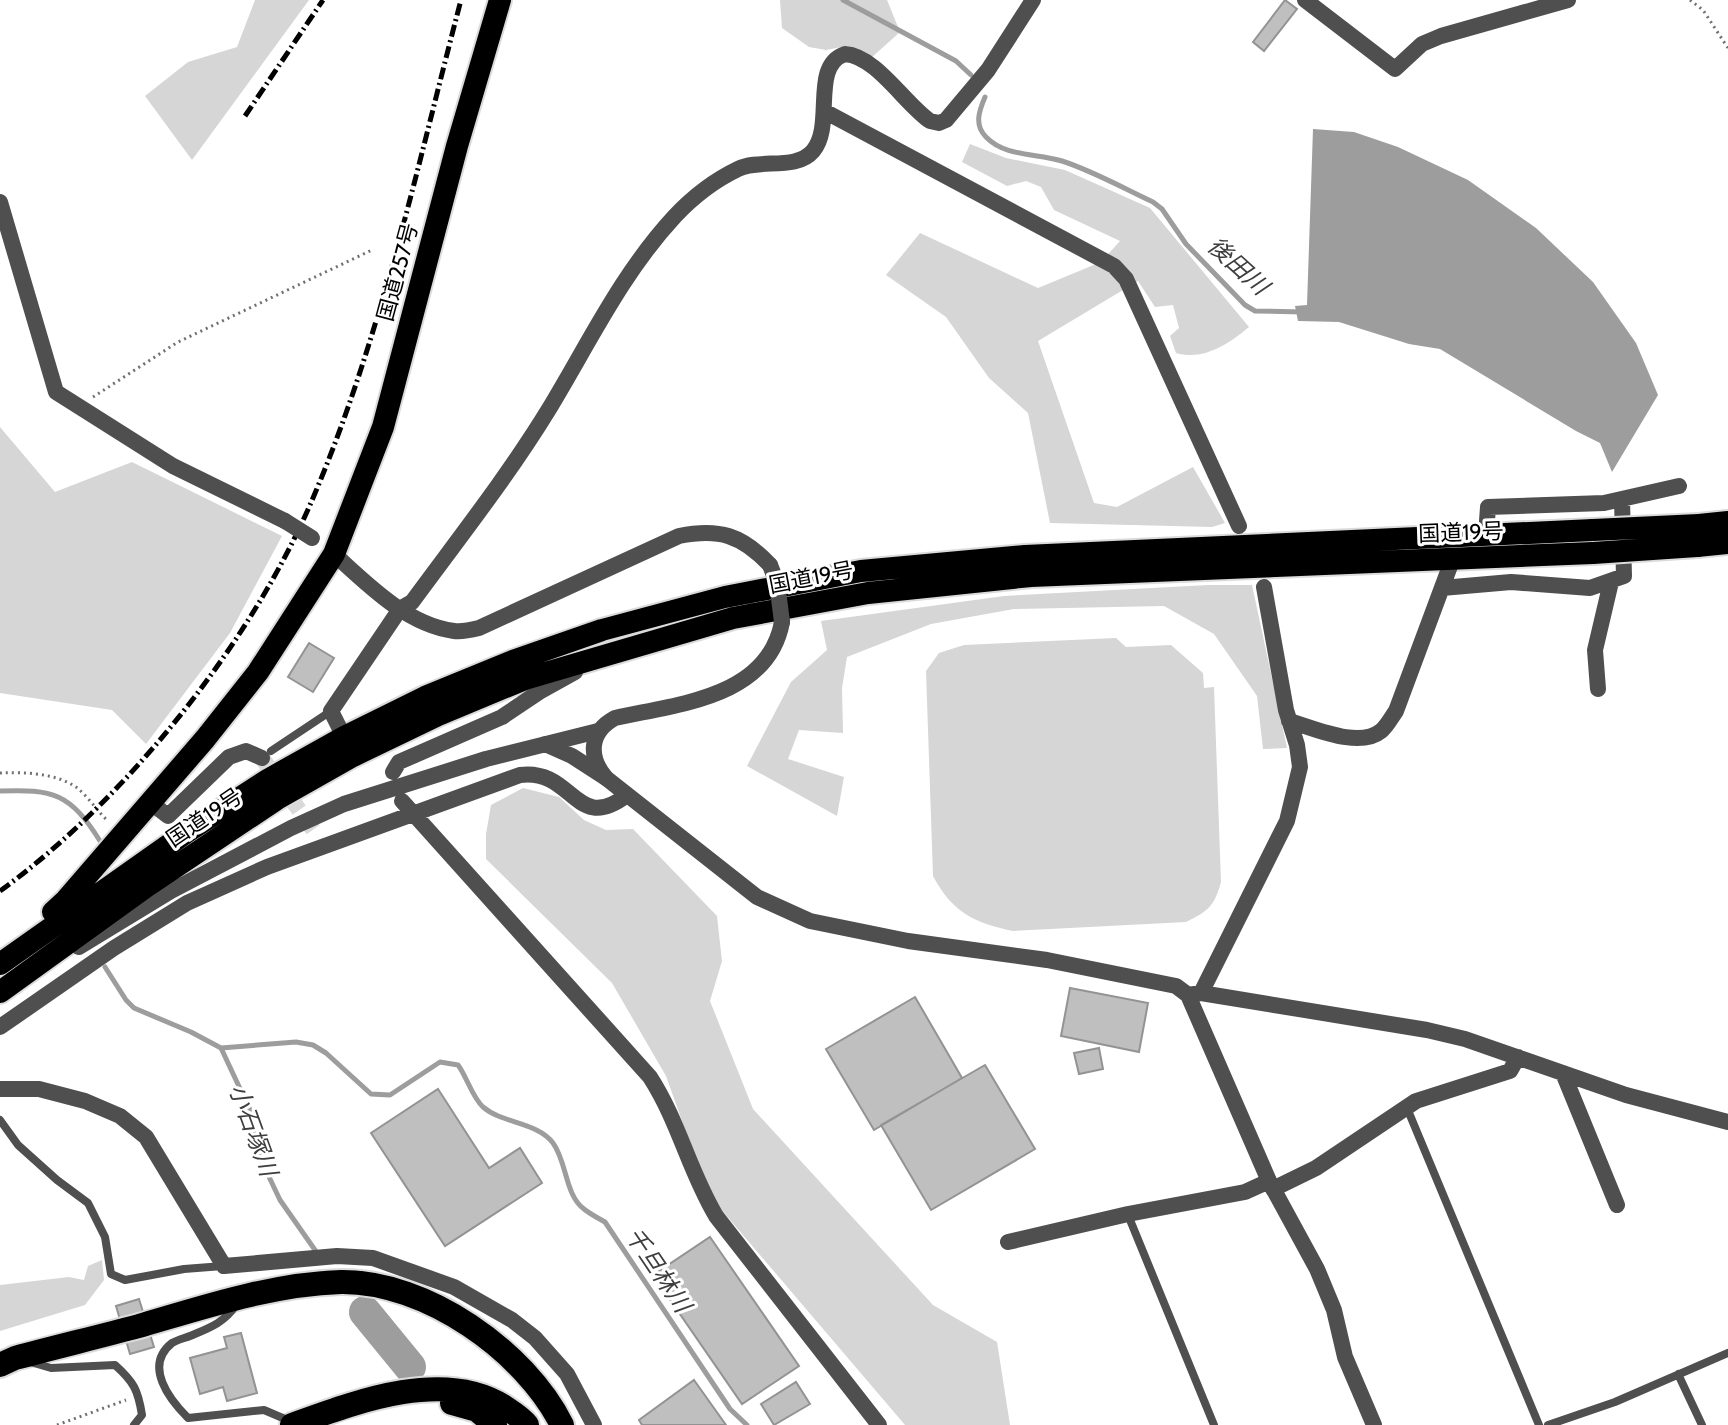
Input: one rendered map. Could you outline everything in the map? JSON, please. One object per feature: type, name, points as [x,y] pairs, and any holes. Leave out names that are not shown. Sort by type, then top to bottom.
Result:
[{"type":"highway","name":"国道257号","points":[[24,948],[35,928],[66,900],[122,836],[160,809],[258,672],[334,554],[383,427],[453,161],[500,0]]},
{"type":"highway","name":"国道19号","points":[[1698,535],[1728,522]]},
{"type":"highway","name":"国道19号","points":[[0,964],[187,832],[269,779],[344,737],[439,691],[513,661],[602,630],[725,597],[861,571],[1025,556],[1486,535],[1593,542]]},
{"type":"highway","name":"国道19号","points":[[0,992],[147,886],[277,799],[353,756],[438,715],[525,679],[733,618],[868,593],[1031,576],[1453,558],[1593,542],[1698,535],[1728,543]]},
{"type":"highway","points":[[5,1360],[240,1298],[344,1282],[384,1288],[415,1298],[482,1332],[517,1362],[551,1404],[562,1425]]},
{"type":"highway","points":[[294,1424],[413,1390],[465,1390],[494,1401],[527,1425]]},
{"type":"highway","points":[[383,1398],[444,1400],[477,1410],[495,1425]]},
{"type":"street","points":[[344,737],[331,711],[400,609],[412,602],[512,468],[631,269],[675,216],[712,185],[739,168],[806,158],[815,149],[820,137],[827,71],[831,61],[845,54],[852,54],[872,68],[930,121],[939,123],[946,120],[988,70],[1033,0]]},
{"type":"street","points":[[1305,0],[1395,69],[1422,44],[1568,0]]},
{"type":"street","points":[[824,111],[1114,266],[1126,279],[1239,526]]},
{"type":"street","points":[[0,202],[56,392],[173,466],[285,521],[312,538],[400,609],[434,626],[457,632],[479,628],[659,544],[699,532],[720,532],[741,540],[770,565],[777,583],[782,622],[774,649],[746,680],[702,698],[615,718],[598,731],[459,767],[344,804],[171,891],[77,948],[58,951]]},
{"type":"street","points":[[1486,535],[1488,507],[1604,503],[1679,486]]},
{"type":"street","points":[[1442,588],[1511,582],[1590,588],[1624,576],[1622,500]]},
{"type":"street","points":[[1289,721],[1358,740],[1372,737],[1383,730],[1396,711],[1453,558]]},
{"type":"street","points":[[1598,689],[1595,650],[1611,582]]},
{"type":"street","points":[[1264,587],[1300,767],[1287,821],[1195,994],[1271,1185],[1317,1269],[1334,1310],[1345,1357],[1374,1425]]},
{"type":"street","points":[[393,772],[399,762],[502,717],[547,687],[612,652]]},
{"type":"street","points":[[598,731],[594,741],[594,760],[606,778]]},
{"type":"street","points":[[545,744],[572,756],[606,778],[757,897],[810,921],[908,941],[1047,960],[1176,986],[1195,994],[1427,1030],[1465,1039],[1626,1095],[1728,1122]]},
{"type":"street","points":[[187,832],[160,809],[229,757],[246,751],[266,754]]},
{"type":"street","points":[[0,1027],[114,948],[187,903],[321,840],[408,808],[520,775],[550,778],[591,808],[609,808],[627,795]]},
{"type":"street","points":[[408,808],[650,1077],[668,1105],[701,1192],[716,1216],[879,1425]]},
{"type":"street","points":[[1008,1242],[1271,1185],[1316,1168],[1416,1101],[1510,1071],[1518,1057]]},
{"type":"street","points":[[1563,1073],[1617,1205]]},
{"type":"street","points":[[0,1089],[39,1089],[85,1101],[120,1116],[146,1137],[224,1266],[337,1256],[373,1258],[454,1287],[512,1320],[535,1338],[567,1374],[594,1425]]},
{"type":"lane","points":[[266,754],[331,711]]},
{"type":"lane","points":[[1407,1107],[1539,1425]]},
{"type":"lane","points":[[0,1120],[18,1145],[88,1203],[105,1237],[111,1274],[125,1280],[184,1269],[224,1266]]},
{"type":"lane","points":[[1128,1214],[1214,1425]]},
{"type":"lane","points":[[240,1298],[227,1320],[172,1343],[160,1362],[162,1384],[172,1402],[188,1418],[264,1410],[294,1424]]},
{"type":"lane","points":[[1548,1425],[1615,1402],[1728,1353]]},
{"type":"lane","points":[[5,1360],[51,1368],[115,1365],[132,1380],[138,1395],[142,1415],[134,1425]]},
{"type":"lane","points":[[1678,1374],[1702,1425]]},
{"type":"path","points":[[1690,0],[1703,10],[1728,48]]},
{"type":"path","points":[[77,407],[178,342],[372,250]]},
{"type":"path","points":[[0,773],[22,772],[50,777],[76,787],[122,836]]},
{"type":"path","points":[[57,1425],[138,1395]]},
{"type":"shaded area","points":[[255,0],[309,0],[192,160],[145,96],[188,62],[237,47]]},
{"type":"shaded area","points":[[780,0],[887,0],[900,32],[871,58],[847,46],[826,50],[809,47],[782,28]]},
{"type":"shaded area","points":[[1313,129],[1354,132],[1398,147],[1468,180],[1536,228],[1593,282],[1636,343],[1658,395],[1612,472],[1600,443],[1440,349],[1409,344],[1339,322],[1298,321],[1295,306],[1307,305]]},
{"type":"shaded area","points":[[970,144],[1006,158],[1065,170],[1150,208],[1249,327],[1224,345],[1206,353],[1176,353],[1170,336],[1179,328],[1173,305],[1155,307],[1138,281],[1038,341],[1094,503],[1117,507],[1193,467],[1225,523],[1212,527],[1050,523],[1028,413],[989,378],[946,317],[886,275],[920,233],[1038,288],[1101,262],[1120,241],[1054,210],[1041,187],[1026,181],[1007,186],[962,162]]},
{"type":"shaded area","points":[[0,427],[55,492],[132,462],[282,536],[230,633],[146,744],[112,710],[0,693]]},
{"type":"shaded area","points":[[1252,585],[1287,748],[1263,749],[1257,696],[1214,634],[1164,606],[1014,609],[931,624],[847,657],[842,688],[843,733],[799,730],[788,759],[844,777],[837,816],[747,766],[791,682],[827,650],[821,621],[1004,596]]},
{"type":"shaded area","points":[[1116,638],[1126,647],[1171,645],[1203,673],[1204,688],[1214,687],[1221,882],[1216,897],[1205,911],[1186,922],[1013,931],[976,920],[948,899],[933,876],[926,671],[939,653],[964,645]]},
{"type":"shaded area","points":[[523,788],[559,797],[584,820],[606,830],[633,829],[717,916],[722,961],[710,1001],[753,1109],[933,1305],[997,1342],[1010,1425],[905,1425],[708,1194],[666,1076],[612,983],[486,859],[491,805]]},
{"type":"shaded area","points":[[102,1260],[104,1280],[85,1305],[0,1331],[0,1285],[69,1277],[84,1280],[88,1266]]},
{"type":"building","points":[[1285,0],[1297,9],[1264,51],[1253,42]]},
{"type":"building","points":[[309,643],[334,658],[313,692],[288,677]]},
{"type":"building","points":[[1070,988],[1148,1003],[1139,1052],[1061,1036]]},
{"type":"building","points":[[915,997],[962,1078],[874,1130],[826,1049]]},
{"type":"building","points":[[1099,1048],[1103,1069],[1079,1074],[1074,1053]]},
{"type":"building","points":[[985,1065],[1035,1149],[931,1210],[881,1125]]},
{"type":"building","points":[[438,1089],[489,1168],[520,1148],[542,1183],[445,1246],[371,1133]]},
{"type":"building","points":[[710,1237],[799,1366],[742,1404],[653,1275]]},
{"type":"building","points":[[139,1299],[154,1347],[130,1354],[116,1306]]},
{"type":"building","points":[[241,1333],[257,1393],[227,1401],[223,1387],[200,1394],[190,1358],[227,1348],[224,1337]]},
{"type":"building","points":[[694,1380],[726,1425],[642,1425],[639,1420]]},
{"type":"building","points":[[796,1382],[810,1404],[774,1425],[761,1404]]},
{"type":"waterway","name":"後田川","points":[[843,0],[956,61],[971,75]]},
{"type":"waterway","name":"後田川","points":[[985,97],[979,123],[982,132],[994,143],[1012,151],[1074,165],[1153,202],[1162,209],[1186,244],[1245,305],[1255,311],[1303,312]]},
{"type":"waterway","name":"千旦林川","points":[[0,791],[34,791],[59,797],[79,813],[100,841]]},
{"type":"waterway","name":"千旦林川","points":[[105,967],[134,1008],[221,1048],[296,1042],[313,1045],[371,1094],[390,1095],[440,1062],[458,1065],[483,1107],[538,1131],[553,1143],[578,1203],[605,1222],[730,1409],[747,1425]]},
{"type":"waterway","name":"小石塚川","points":[[221,1048],[250,1110],[261,1160],[280,1200],[315,1250]]},
{"type":"waterway","name":"小石塚川","points":[[365,1312],[410,1367]]},
{"type":"tunnel","points":[[262,758],[317,835]]},
{"type":"railway","points":[[245,116],[323,0]]},
{"type":"railway","points":[[0,891],[47,854],[139,764],[221,661],[287,552],[313,498],[359,376],[396,252],[461,0]]}]
